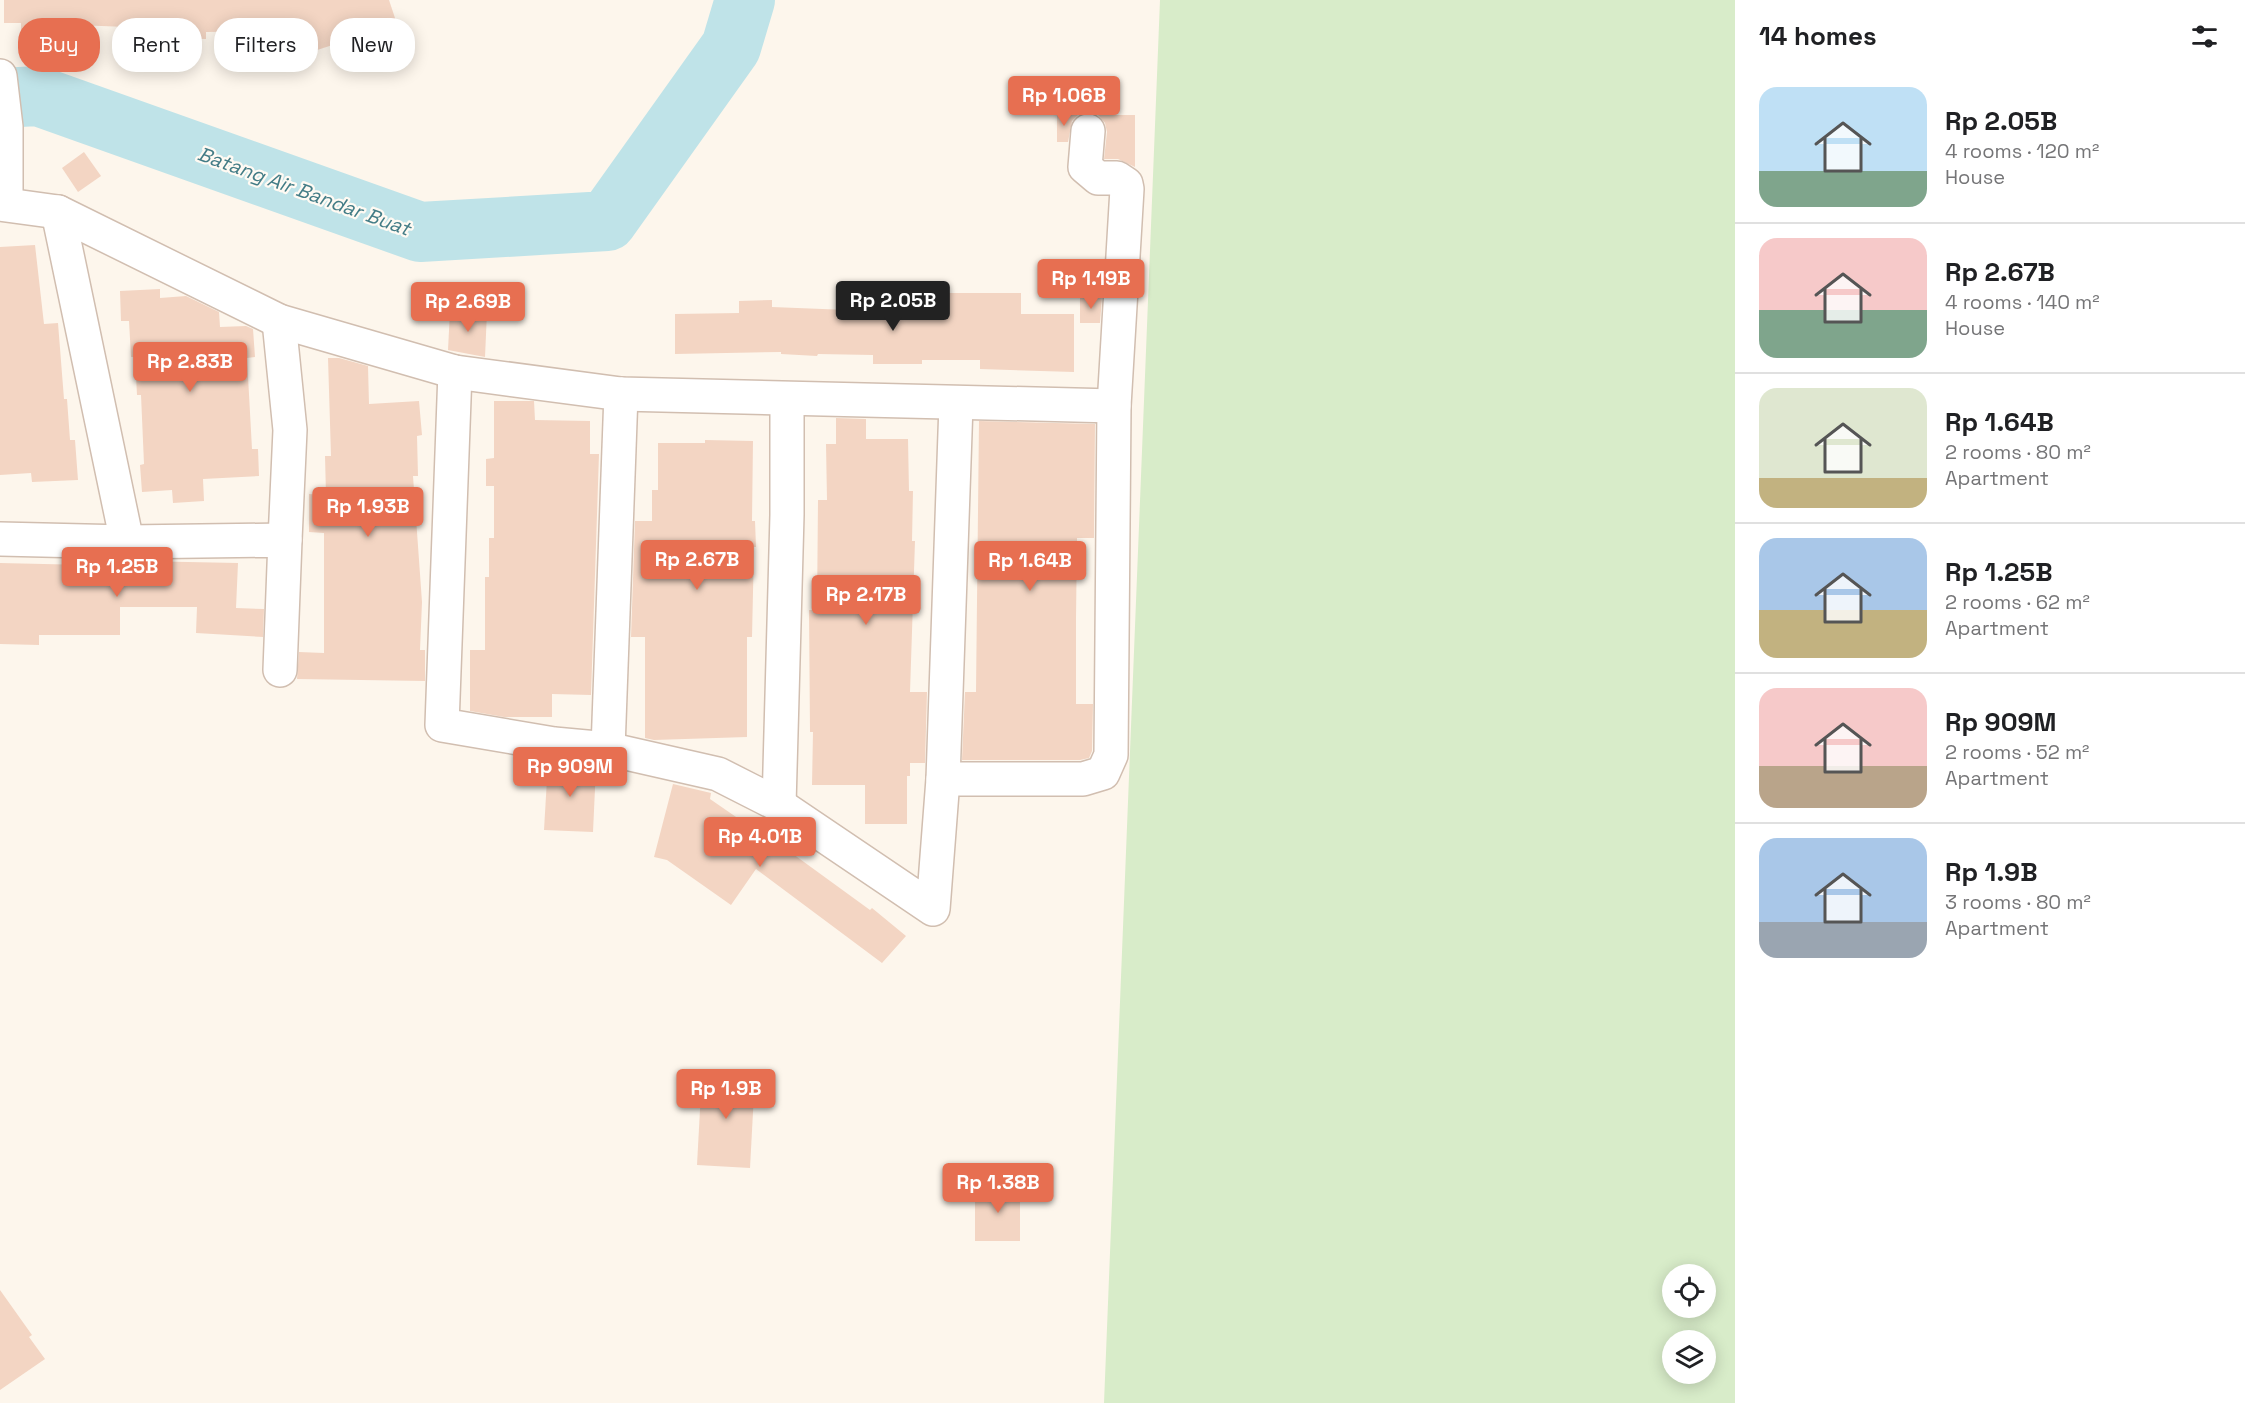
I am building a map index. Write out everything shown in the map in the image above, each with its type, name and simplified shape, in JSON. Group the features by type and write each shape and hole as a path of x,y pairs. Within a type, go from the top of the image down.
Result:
{"street":[{"path":"0,76 6,127 3,204 58,212 279,321 454,372 621,394 956,404 1114,406"},
{"path":"942,779 1095,778 1108,766 1111,755 1114,406 1127,189 1126,183 1117,178 1098,178 1085,167 1088,131"},
{"path":"58,212 127,542"},
{"path":"279,321 290,430 280,670"},
{"path":"454,372 442,725 554,744 608,749 718,774 779,805 933,909 942,779 956,404"},
{"path":"608,749 621,394"},
{"path":"779,805 787,515 787,399"},
{"path":"0,539 127,542 285,540"}],"green space":[{"path":"1160,0 1735,0 1735,1403 1104,1403"}],"building":[{"path":"4,0 389,0 395,18 330,18 330,46 318,50 318,18 214,18 214,32 206,32 206,39 202,39 202,18 112,18 112,26 100,26 100,18 18,18 18,23 4,23"},
{"path":"1057,115 1078,115 1072,121 1068,142 1057,142"},
{"path":"1098,115 1135,115 1135,167 1118,159 1104,159 1107,132 1105,123"},
{"path":"84,152 101,176 78,192 62,168"},
{"path":"35,245 44,324 58,323 64,399 67,399 70,440 75,440 78,480 32,482 31,473 0,475 0,247"},
{"path":"160,289 160,298 186,296 219,312 220,327 246,326 253,329 255,357 247,358 252,449 258,449 259,476 203,479 204,501 173,503 172,490 142,492 140,465 144,464 141,395 137,395 135,357 131,357 129,321 121,321 120,291"},
{"path":"873,293 1021,293 1021,314 1074,314 1074,372 980,369 980,360 922,360 922,364 873,364 873,355 818,354 817,356 781,354 781,352 675,354 675,314 739,313 739,301 772,300 772,307 873,311"},
{"path":"1080,297 1102,297 1100,323 1080,323"},
{"path":"450,311 487,312 485,357 448,350"},
{"path":"328,358 339,358 368,366 369,404 419,401 422,435 417,436 418,476 413,476 422,602 420,650 425,650 425,681 297,679 299,652 324,653 324,533 309,532 309,494 326,495 325,456 331,456"},
{"path":"494,401 534,401 535,420 590,421 590,454 599,454 591,695 552,694 552,717 504,717 470,711 470,650 485,650 485,577 489,577 489,538 494,538 494,486 486,486 486,459 494,458"},
{"path":"836,418 866,419 866,439 908,439 909,491 913,491 912,541 915,541 910,692 927,692 925,763 910,763 910,776 907,776 907,824 865,824 865,785 812,785 813,732 810,732 809,610 817,610 818,500 827,500 826,444 836,444"},
{"path":"979,421 1095,424 1094,538 1077,538 1076,704 1093,704 1092,751 1089,758 1080,760 962,760 965,692 976,692"},
{"path":"705,440 753,441 752,521 755,521 756,547 754,547 752,637 747,637 747,737 654,740 645,738 645,637 631,637 635,521 652,521 652,490 658,490 658,443 705,443"},
{"path":"87,560 238,563 236,608 264,609 263,637 196,633 197,607 120,607 120,635 39,635 39,645 0,644 0,563 87,565"},
{"path":"548,762 596,767 593,832 544,830"},
{"path":"673,784 711,793 710,799 781,848 782,846 870,910 872,908 906,936 882,963 756,869 731,905 667,860 654,857"},
{"path":"702,1073 755,1075 750,1168 697,1165"},
{"path":"975,1187 1020,1187 1020,1241 975,1241"},
{"path":"0,1290 32,1335 29,1337 45,1359 0,1390"}],"waterway":[{"name":"Batang Air Bandar Buat","path":"0,98 38,96 420,232 607,221 731,47 745,0"}]}
